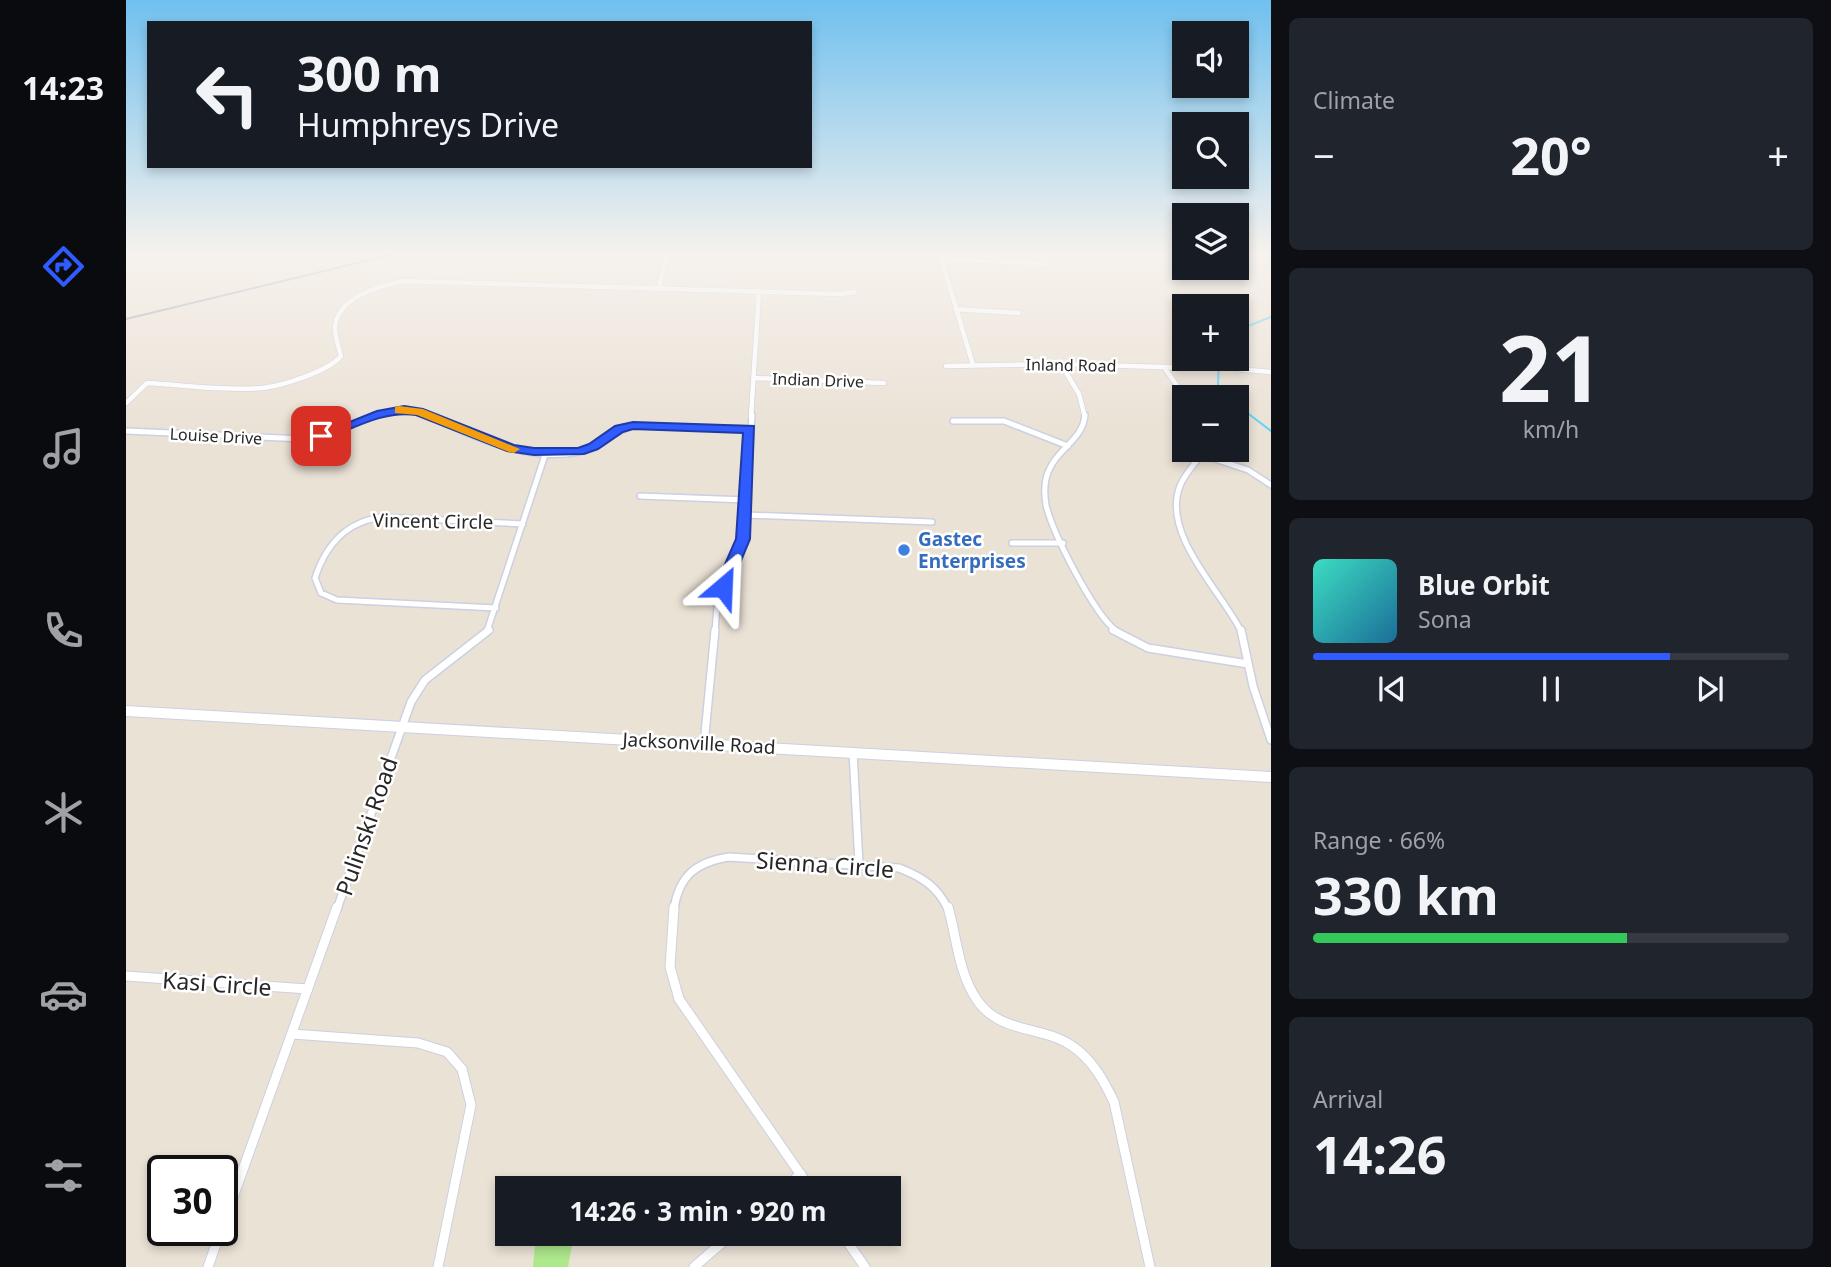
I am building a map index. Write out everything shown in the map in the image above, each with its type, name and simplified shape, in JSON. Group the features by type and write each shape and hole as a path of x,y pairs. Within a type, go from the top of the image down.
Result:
{"main road":[{"name":"Jacksonville Road","path":"126,711 1271,777"}],"street":[{"path":"126,403 143,385 151,383 263,388 323,370 334,365 341,356 335,327 345,310"},
{"path":"704,744 717,607 742,543 746,514 758,310"},
{"path":"955,310 972,365"},
{"path":"973,310 1019,313"},
{"path":"1061,364 1080,393 1086,413 1080,433 1050,467 1044,489 1048,511 1101,615 1121,635 1151,649 1225,658 1248,664"},
{"name":"Inland Road","path":"946,366 1061,364 1172,367"},
{"path":"1164,367 1177,385"},
{"path":"1249,370 1271,372"},
{"name":"Indian Drive","path":"753,378 884,383"},
{"name":"Louise Drive","path":"126,431 304,439 321,436 381,413 404,410 419,412 512,449 575,453 589,449 614,431 633,426 750,429"},
{"path":"953,421 1004,421 1068,446"},
{"name":"Pulinski Road","path":"238,1184 402,726 419,686 489,630 546,452"},
{"path":"1197,462 1180,486 1176,513 1181,534 1241,630 1259,708 1271,740"},
{"path":"1227,462 1248,470 1271,485"},
{"path":"640,496 746,500"},
{"path":"746,514 932,522"},
{"name":"Vincent Circle","path":"496,608 337,600 321,593 315,578 338,534 365,519 382,517 523,524"},
{"path":"1012,543 1063,543"},
{"path":"853,752 859,864"},
{"name":"Sienna Circle","path":"801,1174 675,990 669,972 674,897 689,872 705,862 720,858 859,864 908,870 938,891 954,919 962,976 985,1010 1016,1029 1066,1042 1097,1071 1114,1102 1150,1267"},
{"name":"Kasi Circle","path":"126,976 308,989"},
{"path":"292,1034 428,1044 449,1053 463,1070 471,1105 438,1267"},
{"name":"Pulinski Road","path":"208,1267 216,1246"},
{"path":"694,1267 718,1246"},
{"path":"850,1246 865,1267"}],"green space":[{"path":"535,1246 572,1246 568,1267 533,1267"}],"waterway":[{"path":"1249,326 1271,317"},
{"path":"1218,385 1219,371"},
{"path":"1249,414 1271,431"}],"railway":[{"path":"126,319 163,310"}],"slow traffic":[{"path":"399,410 419,412 514,449"}],"place":[{"name":"Gastec Enterprises","path":"904,550"}],"route":[{"path":"321,436 381,413 404,410 419,412 512,449 534,452 580,452 594,447 619,429 633,426 750,429 743,539 723,587"}]}
